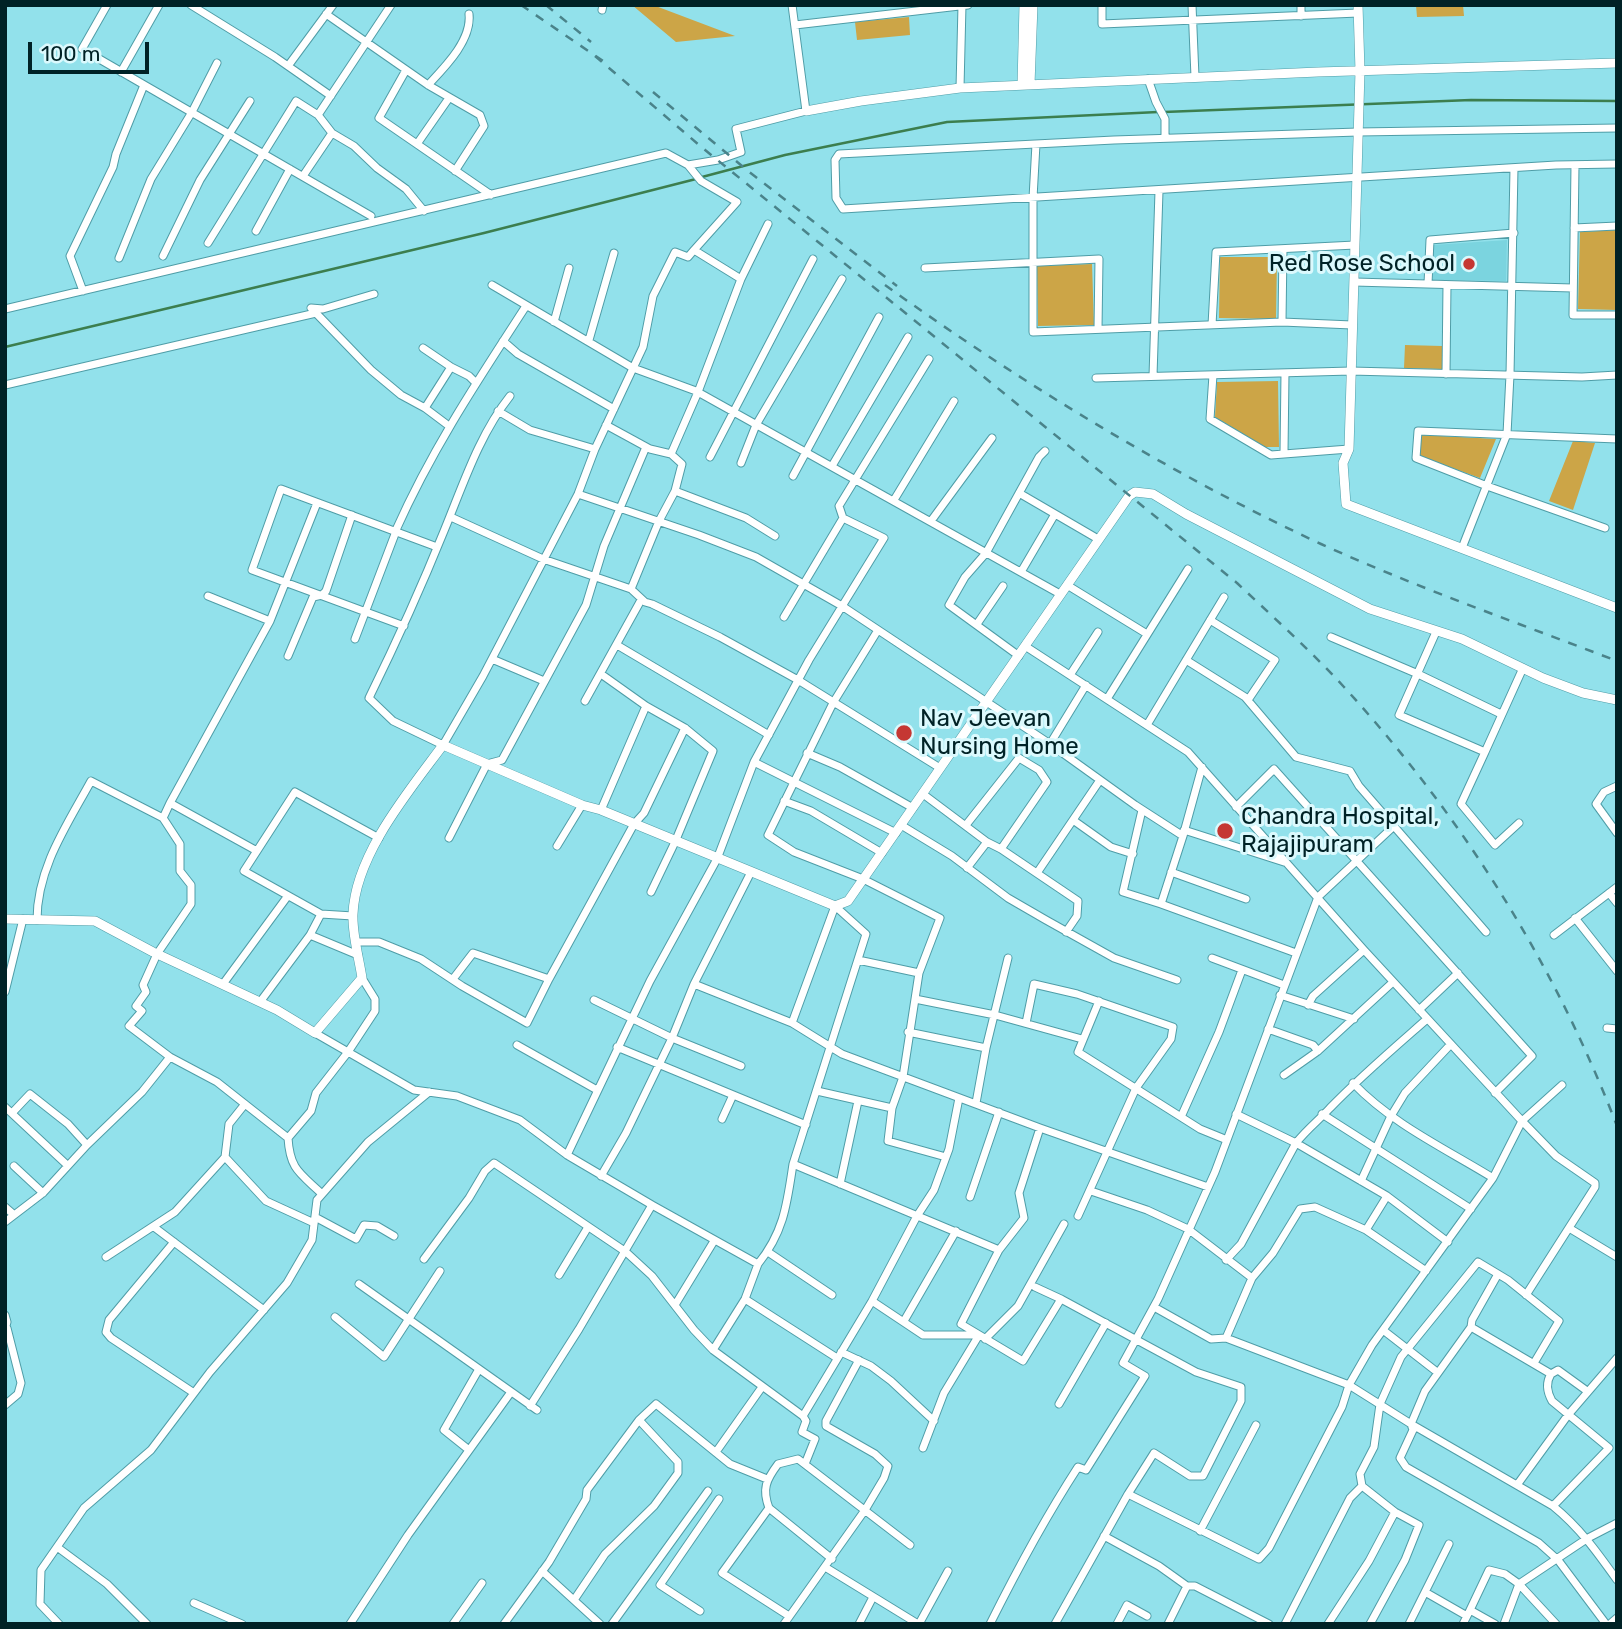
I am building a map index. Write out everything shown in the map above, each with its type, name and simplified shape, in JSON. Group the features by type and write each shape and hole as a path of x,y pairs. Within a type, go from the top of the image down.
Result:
{"street":[{"path":"107,5 82,50 371,216"},
{"path":"121,72 159,5"},
{"path":"191,5 331,96"},
{"path":"288,66 333,5"},
{"path":"318,115 391,5"},
{"path":"784,5 793,7 806,111"},
{"path":"795,25 968,5"},
{"path":"1024,5 1026,85"},
{"path":"1026,85 1033,5"},
{"path":"1102,5 1102,24 1301,16 1358,9 1359,112 1349,449 1343,463 1344,498 1349,507 1617,608"},
{"path":"1192,5 1195,77"},
{"path":"1301,5 1301,16"},
{"path":"960,88 962,6"},
{"path":"327,14 428,85 480,115 484,126 455,170"},
{"path":"428,85 445,68 464,37 469,14"},
{"path":"119,258 151,179 192,112 217,62"},
{"path":"688,165 718,160 741,152 736,129 806,111 960,88 1617,63"},
{"path":"406,70 379,118 491,195"},
{"path":"1148,79 1165,119 1165,138"},
{"path":"83,291 70,256 113,167 144,85"},
{"path":"417,144 449,98"},
{"path":"163,256 200,180 250,101"},
{"path":"208,243 296,101 318,115 332,134 354,146 377,168 406,189 424,211"},
{"path":"1617,128 1165,138 839,154 835,160 836,198 844,209 1617,164"},
{"path":"303,176 332,134"},
{"path":"1035,144 1033,332 1282,321 1352,325"},
{"path":"5,309 666,153 688,165 701,181 737,202 688,257 675,252 653,296 643,347 595,449 578,494 492,659 443,745 384,826 357,887 353,915 358,955 362,978 375,999 375,1011 316,1093 311,1111 288,1138 293,1167 322,1194"},
{"path":"1575,165 1573,315 1617,315"},
{"path":"1462,548 1507,434 1514,168"},
{"path":"256,231 290,169"},
{"path":"1153,376 1159,191"},
{"path":"671,454 741,279 768,224"},
{"path":"1574,228 1617,226"},
{"path":"1428,284 1430,240 1514,233"},
{"path":"1212,325 1216,252 1355,245"},
{"path":"1282,321 1283,249"},
{"path":"694,250 741,279"},
{"path":"589,340 614,253"},
{"path":"710,457 813,259"},
{"path":"925,268 1098,259 1098,330"},
{"path":"554,322 569,268"},
{"path":"741,463 756,425 842,279"},
{"path":"1354,282 1573,288"},
{"path":"492,285 633,368 698,392 1060,594"},
{"path":"1446,374 1447,285"},
{"path":"311,308 323,309 373,294"},
{"path":"355,639 395,532 419,479 449,426 526,306"},
{"path":"5,385 316,313 311,308"},
{"path":"311,308 371,370 401,395 425,408 449,426"},
{"path":"793,476 878,317"},
{"path":"832,466 908,337"},
{"path":"503,341 518,354 614,409"},
{"path":"423,348 477,383"},
{"path":"567,1155 631,1018 717,859 754,762 799,680 884,538 843,518 839,506 929,359"},
{"path":"425,408 451,367"},
{"path":"1096,378 1351,371 1582,377 1617,375"},
{"path":"1284,453 1285,373"},
{"path":"1213,375 1210,419 1271,454 1349,449"},
{"path":"510,396 498,411 471,466 404,626 369,698 393,721 443,745 582,805 601,810 835,906 866,934 793,1164 786,1211 772,1247 758,1264 745,1299 713,1350"},
{"path":"894,500 954,401"},
{"path":"498,411 530,430 595,449"},
{"path":"606,425 646,447 671,454 682,464 675,491 659,521 631,589"},
{"path":"1605,528 1416,458 1418,431 1617,439"},
{"path":"931,521 992,438"},
{"path":"449,838 487,764 502,760 586,605 604,546 646,447"},
{"path":"1019,656 949,605 965,577 986,553 1039,457 1045,451"},
{"path":"404,626 252,570 281,489 437,547"},
{"path":"675,491 746,518 775,536"},
{"path":"792,1023 835,906 848,901 1098,539 1129,496 1135,492 1153,494 1186,514 1370,609 1462,639 1583,693 1617,700"},
{"path":"1019,493 1098,539"},
{"path":"578,494 756,557 842,606 1050,744 1142,810 1184,833 1286,863"},
{"path":"163,818 270,621 317,503"},
{"path":"1020,572 1055,514"},
{"path":"288,656 313,597 327,591 352,515"},
{"path":"453,518 543,559 631,589 641,600 720,637 799,680 940,768"},
{"path":"784,617 843,518"},
{"path":"1107,699 1188,569"},
{"path":"1067,584 1147,634"},
{"path":"977,624 1003,586"},
{"path":"208,596 270,621"},
{"path":"1147,725 1224,597"},
{"path":"585,701 641,600"},
{"path":"1210,620 1275,660 1248,700"},
{"path":"878,630 833,703 768,835 794,852 863,879 940,918 919,973 903,1077 892,1108 888,1141 946,1157"},
{"path":"1070,675 1098,632"},
{"path":"1436,632 1399,715 1485,752"},
{"path":"1331,637 1501,713"},
{"path":"617,645 769,735"},
{"path":"1026,646 1188,752 1494,1093 1556,1156 1595,1183 1527,1295"},
{"path":"492,659 544,681"},
{"path":"1186,660 1248,700 1296,757 1350,771 1359,786 1486,932"},
{"path":"1519,823 1495,845 1461,804 1523,668"},
{"path":"601,674 646,706 685,727 713,751 676,842 651,892"},
{"path":"1050,744 1086,685"},
{"path":"601,810 646,706"},
{"path":"357,942 379,942 421,959 527,1023 548,979 634,824 644,813 685,727"},
{"path":"807,753 840,767 913,808"},
{"path":"966,825 1019,758 1038,771 1047,782 1001,849"},
{"path":"754,762 899,829 967,868 1008,898 1114,958 1177,980"},
{"path":"1161,904 1202,767"},
{"path":"1236,807 1274,769 1532,1056 1494,1093"},
{"path":"1037,873 1100,780"},
{"path":"37,919 37,898 49,858 91,781 163,818 180,844 180,871 191,885 191,904 157,954 143,985 146,992 136,1006 142,1012 130,1026 170,1057 217,1082 288,1138"},
{"path":"1617,786 1605,792 1596,804 1617,833"},
{"path":"353,915 321,914 244,872 295,792 379,838"},
{"path":"923,793 987,842 1079,901 1077,916 1066,932"},
{"path":"785,801 811,811 882,853"},
{"path":"170,803 257,851"},
{"path":"557,846 582,805"},
{"path":"1142,810 1124,892 1296,953"},
{"path":"1073,820 1111,847 1133,854"},
{"path":"990,1624 1028,1549 1060,1495 1078,1468 1086,1470 1145,1376 1123,1363 1154,1307 1208,1187 1318,897 1394,826"},
{"path":"967,868 987,842"},
{"path":"601,1176 626,1133 672,1038 694,984 751,872"},
{"path":"1171,872 1246,899"},
{"path":"1554,935 1617,887"},
{"path":"1609,893 1617,903"},
{"path":"223,984 287,897"},
{"path":"260,1002 310,935 321,914"},
{"path":"1576,918 1617,971"},
{"path":"5,919 95,921 157,954 260,1002 414,1090 457,1096 520,1121 601,1176 758,1264"},
{"path":"5,992 23,919"},
{"path":"310,935 358,955"},
{"path":"1308,1005 1313,996 1363,950"},
{"path":"453,979 473,953 548,979"},
{"path":"975,1103 1008,958"},
{"path":"1212,958 1284,985"},
{"path":"858,960 919,973"},
{"path":"1181,1117 1219,1032 1242,970"},
{"path":"1419,1010 1458,973"},
{"path":"315,1033 362,978"},
{"path":"1284,1075 1318,1051 1393,982"},
{"path":"694,984 792,1023 842,1054 1208,1187"},
{"path":"1026,1023 1034,984 1098,1001 1173,1027 1171,1039 1136,1088 1078,1216"},
{"path":"1280,995 1354,1019"},
{"path":"915,999 995,1015 1082,1039"},
{"path":"594,1000 672,1038 741,1066"},
{"path":"1098,1001 1078,1052 1200,1129 1227,1140"},
{"path":"1226,1260 1241,1244 1296,1143 1353,1083 1427,1019"},
{"path":"1607,1028 1617,1028"},
{"path":"1268,1029 1313,1045 1318,1051"},
{"path":"908,1032 986,1048"},
{"path":"1361,1181 1391,1116 1405,1093 1451,1044"},
{"path":"517,1045 597,1090"},
{"path":"617,1047 806,1125"},
{"path":"5,1222 43,1193 87,1144 142,1092 170,1057"},
{"path":"1353,1083 1370,1101 1391,1116 1493,1178"},
{"path":"1128,1494 1259,1559 1269,1548 1342,1407 1349,1385 1383,1330 1493,1178 1522,1121 1562,1085"},
{"path":"817,1091 892,1108"},
{"path":"60,1624 40,1604 41,1570 84,1508 151,1450 194,1393 287,1283 312,1240 317,1200 368,1142 429,1093"},
{"path":"66,1164 8,1110 30,1094 68,1124 87,1144"},
{"path":"722,1119 733,1095"},
{"path":"803,1416 934,1190 946,1157 959,1098"},
{"path":"840,1184 858,1101"},
{"path":"106,1257 175,1212 225,1157 229,1125 245,1104"},
{"path":"970,1197 999,1112"},
{"path":"1236,1114 1296,1143 1387,1196 1448,1242"},
{"path":"1322,1114 1471,1209"},
{"path":"1040,1128 1019,1193 1024,1218 999,1250 961,1324 1023,1361 1061,1299"},
{"path":"225,1157 266,1201 356,1239 364,1225 372,1224 394,1236"},
{"path":"424,1258 469,1198 485,1171 494,1163 626,1252 652,1276 713,1350 803,1416 806,1420 802,1432 815,1439 805,1464"},
{"path":"793,1164 999,1250"},
{"path":"14,1166 43,1193"},
{"path":"1091,1191 1147,1210 1188,1230 1252,1278"},
{"path":"1366,1230 1387,1196"},
{"path":"359,1284 533,1408 652,1205"},
{"path":"5,1207 13,1214"},
{"path":"1226,1338 1252,1278 1273,1253 1300,1209 1315,1207 1366,1230 1426,1271"},
{"path":"923,1448 944,1393 982,1337 1018,1306 1064,1224"},
{"path":"153,1227 264,1310"},
{"path":"559,1275 588,1227"},
{"path":"1569,1228 1617,1257"},
{"path":"904,1321 956,1231"},
{"path":"675,1305 714,1241"},
{"path":"174,1242 109,1320 107,1332 111,1338 194,1393"},
{"path":"768,1252 832,1295"},
{"path":"1370,1624 1405,1559 1419,1525 1395,1512 1362,1486 1360,1474 1374,1447 1380,1404 1401,1357 1478,1262 1527,1295 1559,1321 1534,1363"},
{"path":"335,1317 384,1357 440,1271"},
{"path":"1498,1274 1472,1320 1471,1327 1425,1391 1411,1424 1413,1430 1400,1458 1405,1467 1539,1543 1558,1560 1608,1624 1617,1618"},
{"path":"1035,1287 1196,1372 1241,1387 1241,1401 1203,1476 1190,1476 1154,1453 1055,1624"},
{"path":"745,1299 839,1355 859,1360 891,1381 934,1420"},
{"path":"872,1301 923,1335 982,1337"},
{"path":"1154,1307 1211,1339 1226,1338 1349,1385 1553,1506 1574,1522 1588,1538 1617,1580"},
{"path":"5,1315 6,1329 21,1383 18,1394 5,1405"},
{"path":"1059,1404 1106,1323"},
{"path":"1471,1327 1551,1374"},
{"path":"1383,1330 1437,1372"},
{"path":"1517,1485 1568,1415 1617,1358"},
{"path":"784,1624 865,1510 888,1466 875,1454 826,1426 826,1421 859,1360"},
{"path":"469,1450 444,1430 480,1369"},
{"path":"1553,1506 1609,1448 1548,1395 1547,1381 1551,1374 1558,1370 1587,1391"},
{"path":"716,1452 762,1387"},
{"path":"350,1624 406,1538 511,1392"},
{"path":"504,1624 542,1571 586,1499 587,1490 639,1420 656,1404 730,1464 767,1479"},
{"path":"574,1600 605,1554 654,1506 678,1473 678,1462 639,1420"},
{"path":"1200,1531 1256,1425"},
{"path":"832,1559 769,1508 764,1493 767,1479 778,1464 798,1458 910,1545"},
{"path":"1285,1624 1350,1498 1362,1486"},
{"path":"612,1624 708,1491"},
{"path":"660,1585 719,1499"},
{"path":"769,1508 722,1573 789,1616"},
{"path":"1328,1624 1369,1561 1395,1512"},
{"path":"1504,1624 1519,1584 1588,1538 1617,1523"},
{"path":"1104,1536 1159,1566 1187,1586 1195,1586 1269,1624"},
{"path":"1409,1624 1449,1544"},
{"path":"57,1547 107,1584 147,1624"},
{"path":"825,1567 919,1624 948,1571"},
{"path":"1467,1617 1489,1570 1505,1574 1519,1584 1556,1624"},
{"path":"542,1571 600,1624"},
{"path":"646,1576 700,1611"},
{"path":"453,1624 482,1583"},
{"path":"1168,1624 1187,1586"},
{"path":"1425,1592 1467,1617 1495,1624"},
{"path":"859,1624 873,1597"},
{"path":"194,1603 242,1624"},
{"path":"1117,1624 1127,1605 1147,1616"}],"shaded area":[{"path":"632,5 653,5 735,36 676,42"},
{"path":"1416,5 1463,5 1464,16 1417,17"},
{"path":"909,17 910,35 857,40 855,22"},
{"path":"1617,230 1617,310 1578,309 1580,232"},
{"path":"1507,240 1506,281 1433,280 1433,245"},
{"path":"1220,257 1277,257 1276,319 1219,318"},
{"path":"1092,264 1094,325 1038,326 1037,266"},
{"path":"1405,345 1442,346 1442,369 1404,368"},
{"path":"1278,381 1279,447 1265,447 1215,417 1217,382"},
{"path":"1421,435 1496,439 1480,478 1419,456"},
{"path":"1573,441 1595,443 1573,510 1549,501"}],"waterway":[{"path":"1164,112 1471,100 1617,101"},
{"path":"702,177 785,155 947,122 1158,112"},
{"path":"5,347 484,233 696,179"}],"railway":[{"path":"521,5 603,61"},
{"path":"546,5 591,42"},
{"path":"595,56 699,145 1237,583 1331,673 1387,736 1427,787 1501,894 1565,1007 1617,1126"},
{"path":"653,92 748,171 897,286"},
{"path":"885,285 937,322 1097,425 1207,487 1321,544 1394,576 1617,661"}],"place":[{"name":"Red Rose School","path":"1469,264"},
{"name":"Nav Jeevan Nursing Home","path":"904,733"},
{"name":"Chandra Hospital, Rajajipuram","path":"1225,831"}]}
